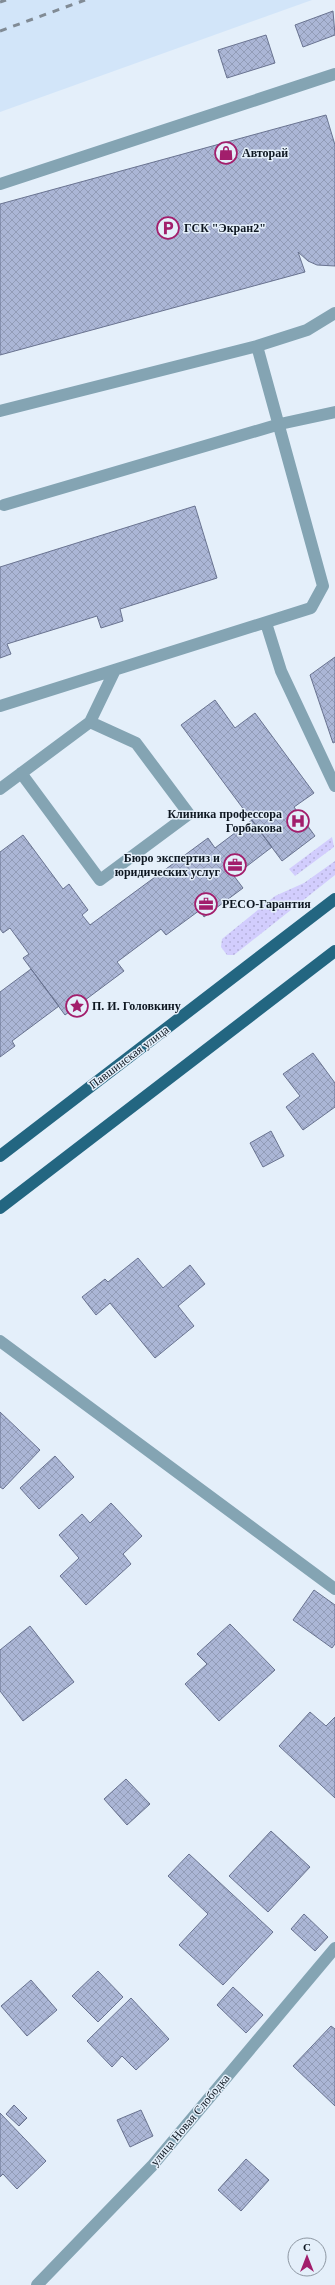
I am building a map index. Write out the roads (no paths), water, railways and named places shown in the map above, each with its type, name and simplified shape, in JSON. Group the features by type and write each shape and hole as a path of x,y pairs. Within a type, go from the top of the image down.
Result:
{"main road":[{"name":"Павшинская улица","path":"0,1156 335,899"},
{"path":"0,1208 335,952"}],"street":[{"path":"0,184 335,74"},
{"path":"0,411 257,346 307,330 335,313"},
{"path":"0,706 311,608 324,586 257,346"},
{"path":"4,505 280,424 335,412"},
{"path":"266,623 281,671 335,786"},
{"path":"0,789 90,722 115,670"},
{"path":"21,773 100,880 189,814 136,743 90,722"},
{"path":"0,1341 335,1589"},
{"name":"улица Новая Слободка","path":"37,2285 152,2166 335,1948"}],"railway":[{"path":"0,2 6,0"},
{"path":"0,31 85,0"}],"place":[{"name":"Авторай","path":"226,153"},
{"name":"ГСК \"Экран2\"","path":"168,228"},
{"name":"Клиника профессора Горбакова","path":"298,821"},
{"name":"Бюро экспертиз и юридических услуг","path":"235,865"},
{"name":"РЕСО-Гарантия","path":"206,904"},
{"name":"П. И. Головкину","path":"77,1006"}]}
